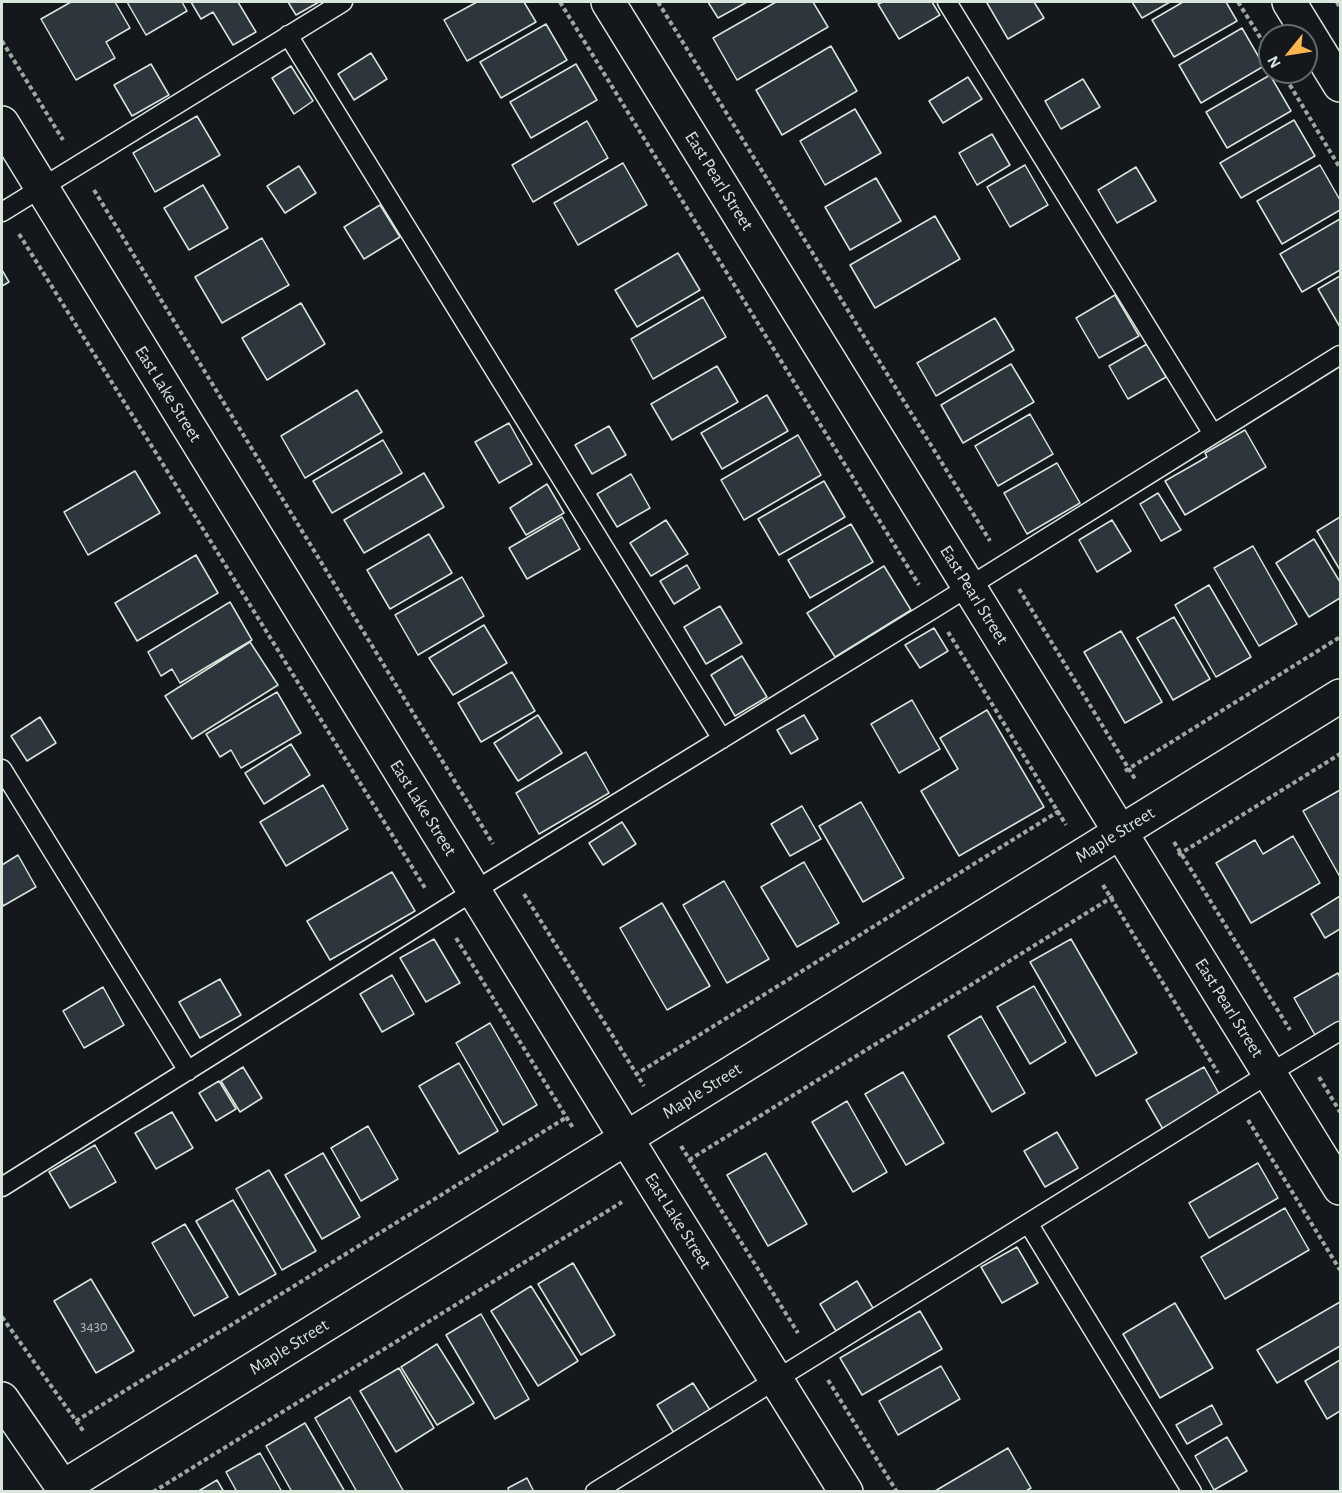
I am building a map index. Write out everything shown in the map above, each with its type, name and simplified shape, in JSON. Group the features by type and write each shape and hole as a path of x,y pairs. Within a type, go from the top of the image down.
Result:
{"street":[{"name":"East Pearl Street","path":"608,2 1341,1188"},
{"path":"1289,2 1341,85"},
{"name":"East Lake Street","path":"2,123 653,1182 846,1491"},
{"name":"Maple Street","path":"64,1489 105,1461 1341,696"},
{"path":"2,1399 64,1489"}],"lane":[{"path":"3,211 343,2"},
{"path":"947,2 1213,434"},
{"path":"288,35 722,739"},
{"path":"2,1187 474,891 1341,355"},
{"path":"2,770 188,1071"},
{"path":"595,1491 1341,1031"},
{"path":"1028,1223 1192,1491"}],"path":[{"path":"1238,2 1258,34"},
{"path":"1337,2 1341,8"},
{"path":"2,41 509,870 897,1491"},
{"path":"1289,84 1341,168"},
{"path":"3,211 163,463 592,1160"},
{"path":"76,1421 1341,637"},
{"path":"153,1491 690,1160 1341,754"},
{"path":"620,1203 626,1213"},
{"path":"2,1317 105,1461"}],"building":[{"path":"71,2 115,2 130,28 106,42 115,58 76,80 41,19"},
{"path":"127,2 182,2 187,11 146,35"},
{"path":"191,2 238,2 256,32 233,45 213,12 201,19"},
{"path":"288,2 319,2 296,15"},
{"path":"477,2 524,2 536,22 467,61 444,20"},
{"path":"708,2 747,2 718,18"},
{"path":"776,2 813,2 828,27 737,80 713,38"},
{"path":"883,2 932,2 940,15 899,39 878,4"},
{"path":"1034,2 1044,18 1008,39 987,3"},
{"path":"1132,2 1170,2 1142,18"},
{"path":"1183,2 1226,2 1237,21 1174,57 1152,20"},
{"path":"546,24 567,60 501,98 480,62"},
{"path":"1242,28 1258,56 1258,70 1201,103 1179,65"},
{"path":"831,46 857,91 782,135 756,90"},
{"path":"371,53 387,79 354,100 338,74"},
{"path":"151,64 169,95 132,116 114,85"},
{"path":"576,64 597,100 531,138 510,102"},
{"path":"291,66 313,101 294,114 272,78"},
{"path":"968,77 982,99 943,123 929,101"},
{"path":"1083,79 1100,107 1061,129 1045,101"},
{"path":"1258,82 1258,84 1275,84 1291,111 1227,148 1206,112"},
{"path":"855,109 881,153 825,185 800,141"},
{"path":"197,116 220,155 155,192 133,153"},
{"path":"1294,120 1315,156 1241,198 1220,163"},
{"path":"587,121 608,158 533,202 512,165"},
{"path":"992,134 1010,165 977,185 959,153"},
{"path":"623,163 647,205 578,245 554,203"},
{"path":"1025,165 1048,205 1010,227 987,187"},
{"path":"1320,165 1340,200 1340,210 1282,244 1257,201"},
{"path":"299,166 316,193 285,213 267,186"},
{"path":"1136,167 1156,201 1117,223 1098,190"},
{"path":"876,178 901,221 850,250 825,207"},
{"path":"203,185 228,228 189,250 164,208"},
{"path":"380,205 400,237 364,259 344,227"},
{"path":"935,216 960,259 875,308 850,265"},
{"path":"1340,219 1340,270 1302,292 1280,254"},
{"path":"262,238 289,285 222,323 195,277"},
{"path":"678,253 700,290 637,327 615,290"},
{"path":"2,270 9,282 2,286"},
{"path":"1340,276 1340,327 1318,289"},
{"path":"1115,295 1139,336 1099,358 1076,318"},
{"path":"703,297 726,337 653,379 631,339"},
{"path":"301,303 325,344 267,380 242,338"},
{"path":"995,318 1014,350 936,396 917,363"},
{"path":"1147,344 1166,377 1128,399 1109,366"},
{"path":"1011,364 1034,402 963,443 941,405"},
{"path":"717,366 738,402 672,440 651,404"},
{"path":"357,390 382,432 305,478 281,436"},
{"path":"767,395 788,431 722,469 701,433"},
{"path":"1030,414 1053,454 998,486 975,446"},
{"path":"509,423 532,464 499,483 475,442"},
{"path":"609,426 626,455 592,474 575,445"},
{"path":"1245,430 1266,467 1185,515 1165,481 1207,457 1205,453"},
{"path":"798,435 821,475 744,520 721,480"},
{"path":"383,440 402,473 332,513 313,481"},
{"path":"1057,463 1080,503 1027,534 1004,493"},
{"path":"135,471 160,513 88,555 64,512"},
{"path":"424,473 444,507 364,553 344,520"},
{"path":"631,474 650,508 617,527 597,494"},
{"path":"824,481 845,517 779,555 758,519"},
{"path":"547,484 564,513 526,535 510,508"},
{"path":"1158,493 1181,530 1161,541 1140,504"},
{"path":"562,517 580,549 527,579 509,548"},
{"path":"1340,517 1340,570 1317,531"},
{"path":"666,520 688,554 651,576 630,543"},
{"path":"1112,520 1131,551 1097,572 1079,540"},
{"path":"851,524 873,562 810,598 788,560"},
{"path":"429,534 452,573 390,609 367,570"},
{"path":"1314,539 1340,582 1340,598 1309,617 1276,563"},
{"path":"1253,546 1297,624 1259,646 1214,568"},
{"path":"196,555 218,593 137,641 115,603"},
{"path":"687,565 700,588 674,604 660,581"},
{"path":"884,566 911,610 835,657 807,613"},
{"path":"462,577 484,616 418,655 395,615"},
{"path":"1209,585 1251,657 1216,677 1175,605"},
{"path":"230,602 252,640 180,683 172,669 161,676 148,652"},
{"path":"720,606 742,643 706,664 684,627"},
{"path":"1174,617 1210,679 1173,700 1137,638"},
{"path":"484,625 507,663 453,695 429,658"},
{"path":"934,628 948,651 920,668 905,645"},
{"path":"1121,631 1162,702 1125,723 1084,652"},
{"path":"250,642 278,685 192,739 165,696"},
{"path":"742,656 767,697 735,716 711,675"},
{"path":"512,672 535,711 481,742 458,703"},
{"path":"277,692 301,733 241,768 231,750 220,757 206,734"},
{"path":"912,700 940,749 899,773 871,724"},
{"path":"987,710 1044,807 959,856 921,791 958,769 940,738"},
{"path":"538,715 562,753 518,781 494,743"},
{"path":"804,715 818,739 791,754 777,730"},
{"path":"40,717 56,743 27,761 11,736"},
{"path":"291,744 310,775 264,804 245,773"},
{"path":"586,752 609,793 539,834 516,793"},
{"path":"323,785 348,829 286,866 260,822"},
{"path":"1340,790 1340,877 1303,811"},
{"path":"861,802 904,878 863,902 819,826"},
{"path":"802,806 821,839 790,856 771,824"},
{"path":"622,822 636,844 603,865 589,843"},
{"path":"1293,836 1320,883 1251,923 1216,863 1255,840 1263,854"},
{"path":"18,855 36,887 3,906 2,865"},
{"path":"804,862 839,923 797,947 761,887"},
{"path":"392,872 415,911 330,960 307,921"},
{"path":"724,881 769,959 727,983 683,905"},
{"path":"1340,896 1340,929 1325,938 1311,914"},
{"path":"662,903 710,986 667,1010 620,928"},
{"path":"434,939 460,983 426,1002 400,958"},
{"path":"1071,939 1137,1053 1096,1076 1030,962"},
{"path":"1338,973 1340,1021 1315,1035 1294,998"},
{"path":"392,975 414,1014 382,1032 360,994"},
{"path":"220,979 241,1015 200,1038 179,1002"},
{"path":"1034,986 1066,1042 1030,1064 997,1007"},
{"path":"103,987 124,1025 84,1048 63,1011"},
{"path":"981,1016 1025,1093 992,1112 948,1036"},
{"path":"490,1023 537,1105 503,1125 456,1043"},
{"path":"459,1063 498,1131 459,1154 419,1086"},
{"path":"243,1067 262,1098 240,1112 221,1081"},
{"path":"1204,1067 1221,1097 1164,1131 1146,1100"},
{"path":"903,1072 944,1143 906,1165 865,1094"},
{"path":"219,1081 236,1109 216,1121 199,1093"},
{"path":"847,1101 887,1172 853,1192 812,1122"},
{"path":"172,1112 193,1148 156,1169 135,1133"},
{"path":"368,1126 398,1179 361,1201 331,1148"},
{"path":"1057,1132 1078,1168 1045,1187 1024,1151"},
{"path":"95,1145 116,1182 70,1208 49,1172"},
{"path":"323,1153 360,1217 322,1239 285,1175"},
{"path":"766,1153 807,1224 768,1246 727,1175"},
{"path":"1258,1163 1278,1198 1209,1238 1189,1203"},
{"path":"269,1170 316,1251 282,1270 236,1189"},
{"path":"233,1200 276,1274 239,1295 196,1221"},
{"path":"1285,1208 1309,1250 1225,1299 1201,1257"},
{"path":"185,1224 228,1297 194,1316 152,1243"},
{"path":"1017,1247 1038,1283 1002,1303 981,1267"},
{"path":"573,1263 615,1335 581,1355 538,1284"},
{"path":"91,1279 134,1351 96,1373 54,1301"},
{"path":"857,1281 873,1308 836,1331 820,1304"},
{"path":"531,1286 578,1361 538,1386 491,1311"},
{"path":"1340,1302 1340,1346 1277,1383 1257,1350"},
{"path":"1175,1303 1213,1368 1160,1398 1123,1334"},
{"path":"920,1311 942,1349 862,1395 840,1358"},
{"path":"481,1314 529,1399 495,1419 446,1335"},
{"path":"437,1344 474,1403 437,1425 401,1367"},
{"path":"1340,1360 1340,1411 1327,1419 1305,1381"},
{"path":"941,1366 960,1399 898,1435 879,1401"},
{"path":"399,1368 434,1428 396,1452 360,1391"},
{"path":"693,1383 710,1410 674,1433 657,1405"},
{"path":"350,1397 404,1492 357,1492 315,1418"},
{"path":"1212,1405 1222,1424 1187,1444 1176,1425"},
{"path":"305,1423 345,1492 292,1492 266,1446"},
{"path":"1227,1437 1247,1471 1214,1490 1195,1456"},
{"path":"1008,1448 1031,1488 1024,1492 935,1492 935,1491"},
{"path":"260,1453 282,1492 237,1492 226,1472"},
{"path":"527,1478 534,1492 509,1492 508,1488"},
{"path":"217,1480 224,1492 197,1492"}]}
